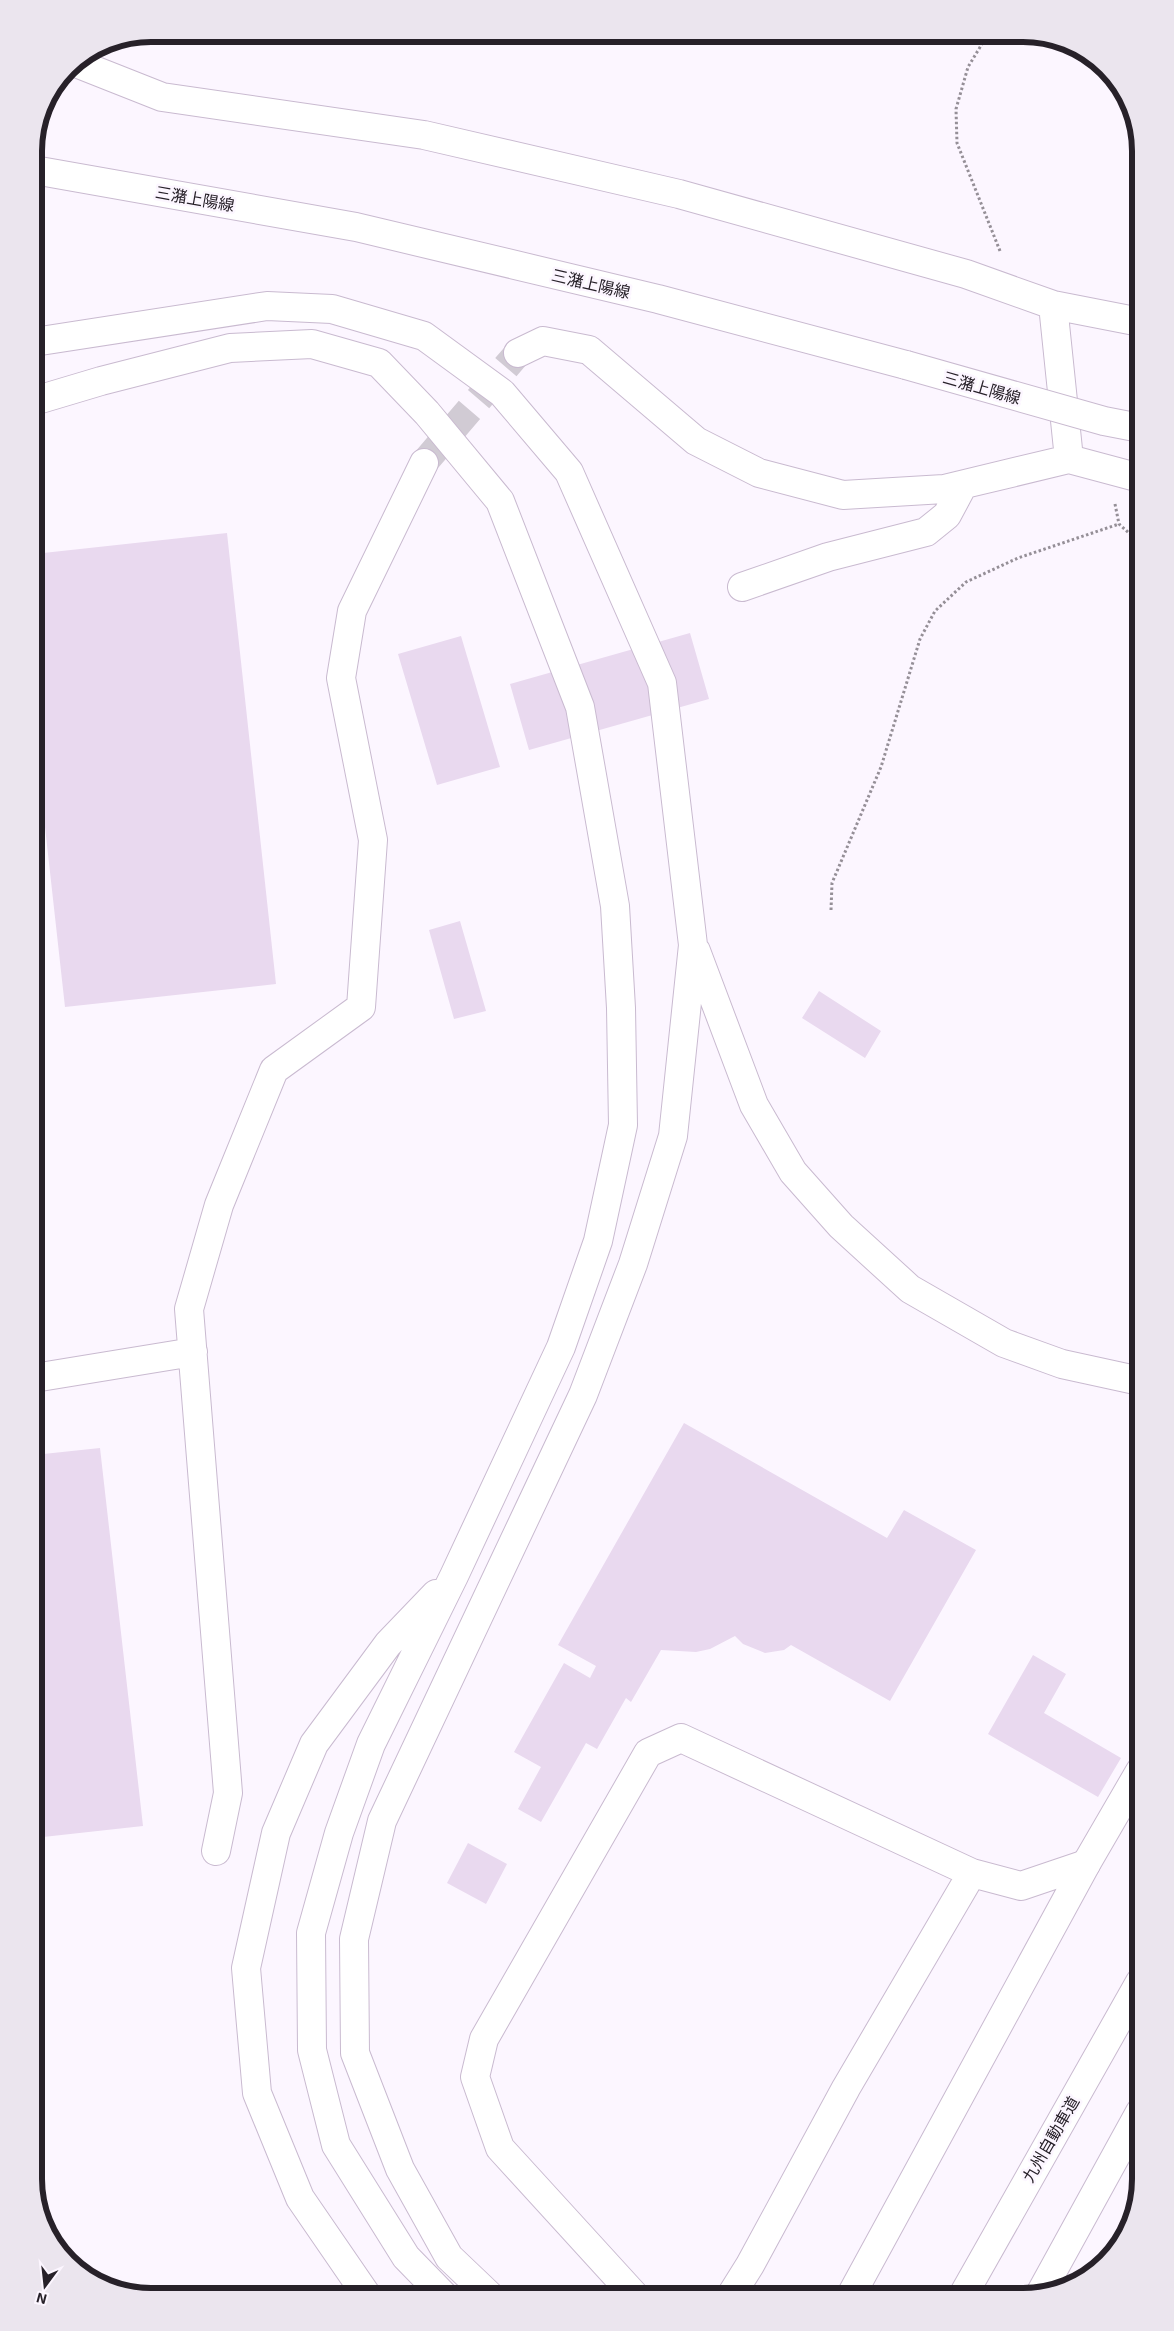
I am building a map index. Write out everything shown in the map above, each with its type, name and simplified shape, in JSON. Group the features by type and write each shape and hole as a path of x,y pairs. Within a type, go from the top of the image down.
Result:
{"main road":[{"path":"84,66 162,97 424,135 679,194 966,274 1054,305 1132,320"},
{"name":"三潴上陽線","path":"43,172 356,226 658,299 906,365 1104,421 1132,426"},
{"path":"1054,305 1069,459"},
{"path":"43,341 267,306 332,309 424,336 502,393 569,472 662,683 693,944 673,1136 633,1264 583,1395 382,1821 354,1939 355,2053 400,2169 448,2257 481,2288"},
{"path":"518,353 543,341 589,350 696,441 758,473 843,495 944,490 1069,459 1132,476"},
{"path":"43,398 101,381 230,348 312,344 379,363 427,413 500,501 580,707 615,906 621,1008 623,1125 598,1241 561,1347 454,1576 371,1744 339,1834 311,1933 312,2050 336,2145 406,2257 436,2288"},
{"path":"216,1852 228,1793 189,1308 219,1205 274,1070 361,1007 373,840 341,678 352,611 424,463"},
{"path":"742,587 828,557 926,532 947,515 963,485"},
{"path":"693,944 754,1105 793,1172 841,1226 910,1289 1004,1343 1062,1364 1132,1379"},
{"path":"42,1377 193,1352"},
{"path":"362,2288 300,2198 257,2093 246,1968 276,1833 314,1744 388,1644 454,1576"},
{"path":"628,2288 500,2148 475,2077 484,2039 648,1753 681,1738 972,1874 1021,1886 1086,1864"},
{"path":"855,2288 1086,1864 1132,1785"},
{"path":"736,2288 750,2266 846,2088 972,1874"},
{"name":"九州自動車道","path":"967,2288 1132,1996"},
{"path":"1044,2286 1132,2127"}],"path":[{"path":"983,43 968,67 956,109 958,143 1015,291"},
{"path":"1110,470 1118,524 1132,537"},
{"path":"831,910 832,883 881,767 920,639 936,611 966,582 1018,558 1118,524"}],"building":[{"path":"227,533 276,984 65,1007 43,806 43,553"},
{"path":"690,633 709,699 529,750 510,684"},
{"path":"461,636 500,767 437,785 398,654"},
{"path":"460,921 486,1011 454,1019 429,930"},
{"path":"819,991 881,1031 865,1058 802,1018"},
{"path":"684,1423 887,1538 904,1510 976,1550 890,1701 791,1645 784,1650 765,1653 743,1644 735,1636 710,1649 696,1652 661,1650 631,1702 626,1698 597,1749 586,1743 541,1822 518,1809 541,1767 514,1752 564,1663 590,1678 596,1666 558,1645"},
{"path":"100,1448 143,1826 42,1837 42,1454"},
{"path":"1033,1655 1066,1674 1044,1713 1121,1758 1098,1797 988,1734"},
{"path":"468,1843 507,1864 486,1904 447,1883"}],"tunnel":[{"path":"424,463 518,353"}]}
